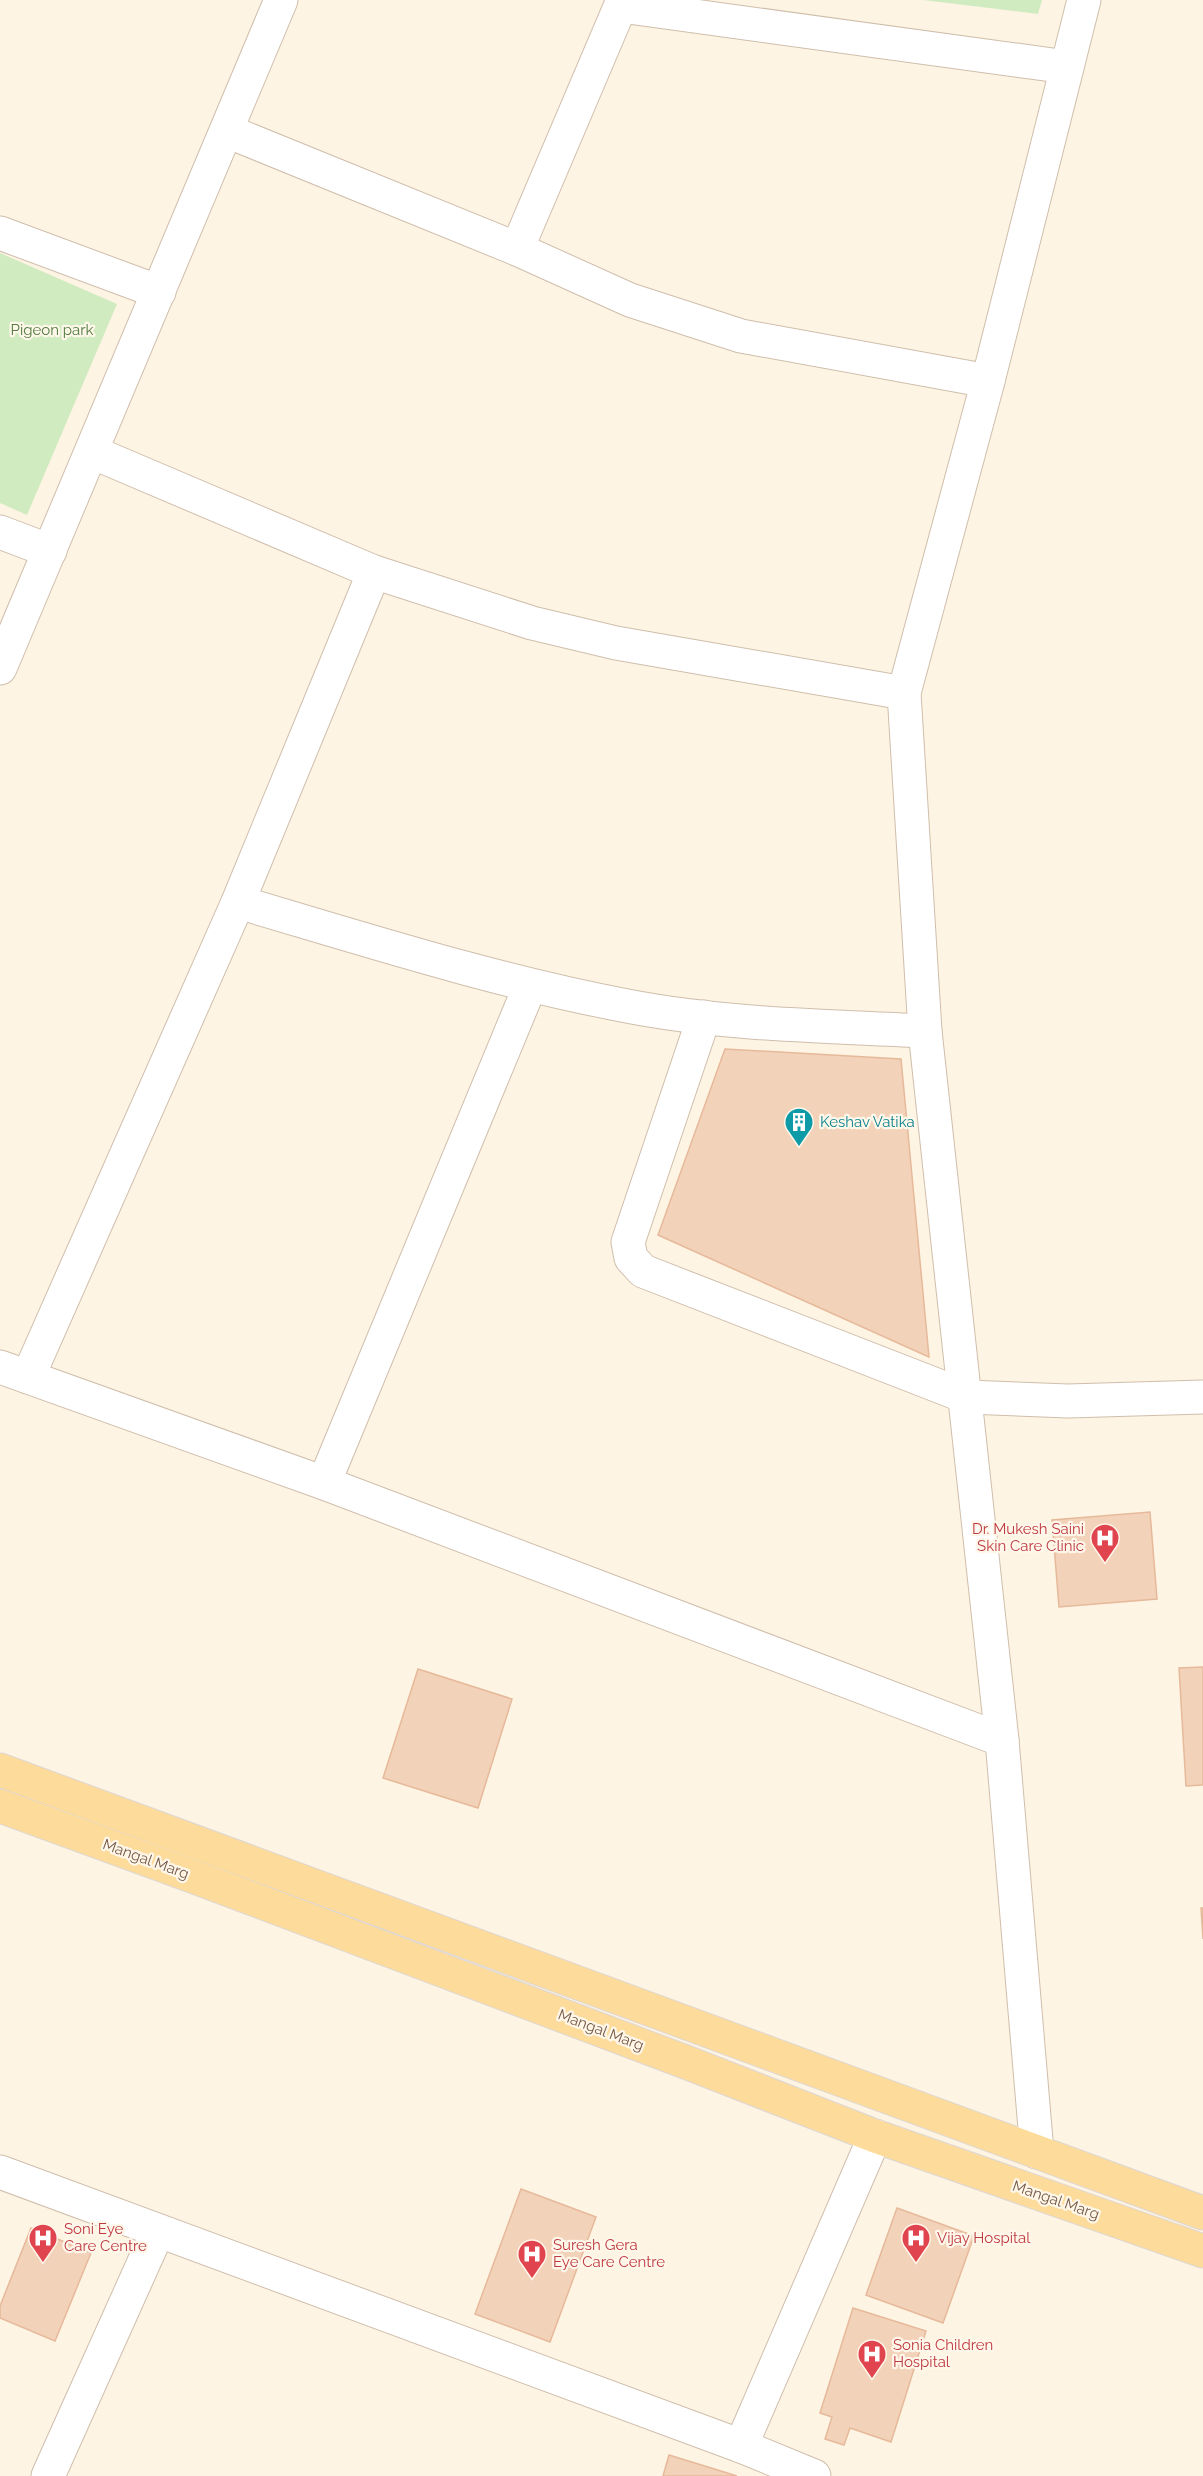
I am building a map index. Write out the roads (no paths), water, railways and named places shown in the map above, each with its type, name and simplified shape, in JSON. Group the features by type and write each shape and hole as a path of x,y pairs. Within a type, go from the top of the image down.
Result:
{"main road":[{"path":"0,1770 1203,2212"},
{"name":"Mangal Marg","path":"0,1806 183,1872 875,2136 1203,2252"}],"street":[{"path":"0,668 281,0"},
{"path":"1037,2152 1002,1740 925,1031 904,693 988,381 1084,0"},
{"path":"517,249 622,3 1067,68"},
{"path":"227,131 517,249 630,300 741,336 988,381"},
{"path":"0,233 159,292"},
{"path":"92,452 374,572 532,622 581,636 904,693"},
{"path":"0,532 50,551"},
{"path":"374,572 238,902 14,1372 324,1483 1002,1740"},
{"path":"238,902 530,986 630,1006 704,1017 793,1025 925,1031"},
{"path":"324,1483 530,986"},
{"path":"704,1017 628,1242 631,1258 643,1271 966,1396 1068,1401 1203,1397"},
{"path":"741,2446 875,2136"},
{"path":"0,2172 741,2446 814,2476"},
{"path":"48,2476 158,2231"}],"place":[{"name":"Keshav Vatika","path":"799,1148"},
{"name":"Dr. Mukesh Saini Skin Care Clinic","path":"1105,1564"},
{"name":"Soni Eye Care Centre","path":"43,2264"},
{"name":"Vijay Hospital","path":"916,2264"},
{"name":"Suresh Gera Eye Care Centre","path":"532,2280"},
{"name":"Sonia Children Hospital","path":"872,2380"}],"park label":[{"name":"Pigeon park","path":"52,330"}]}
